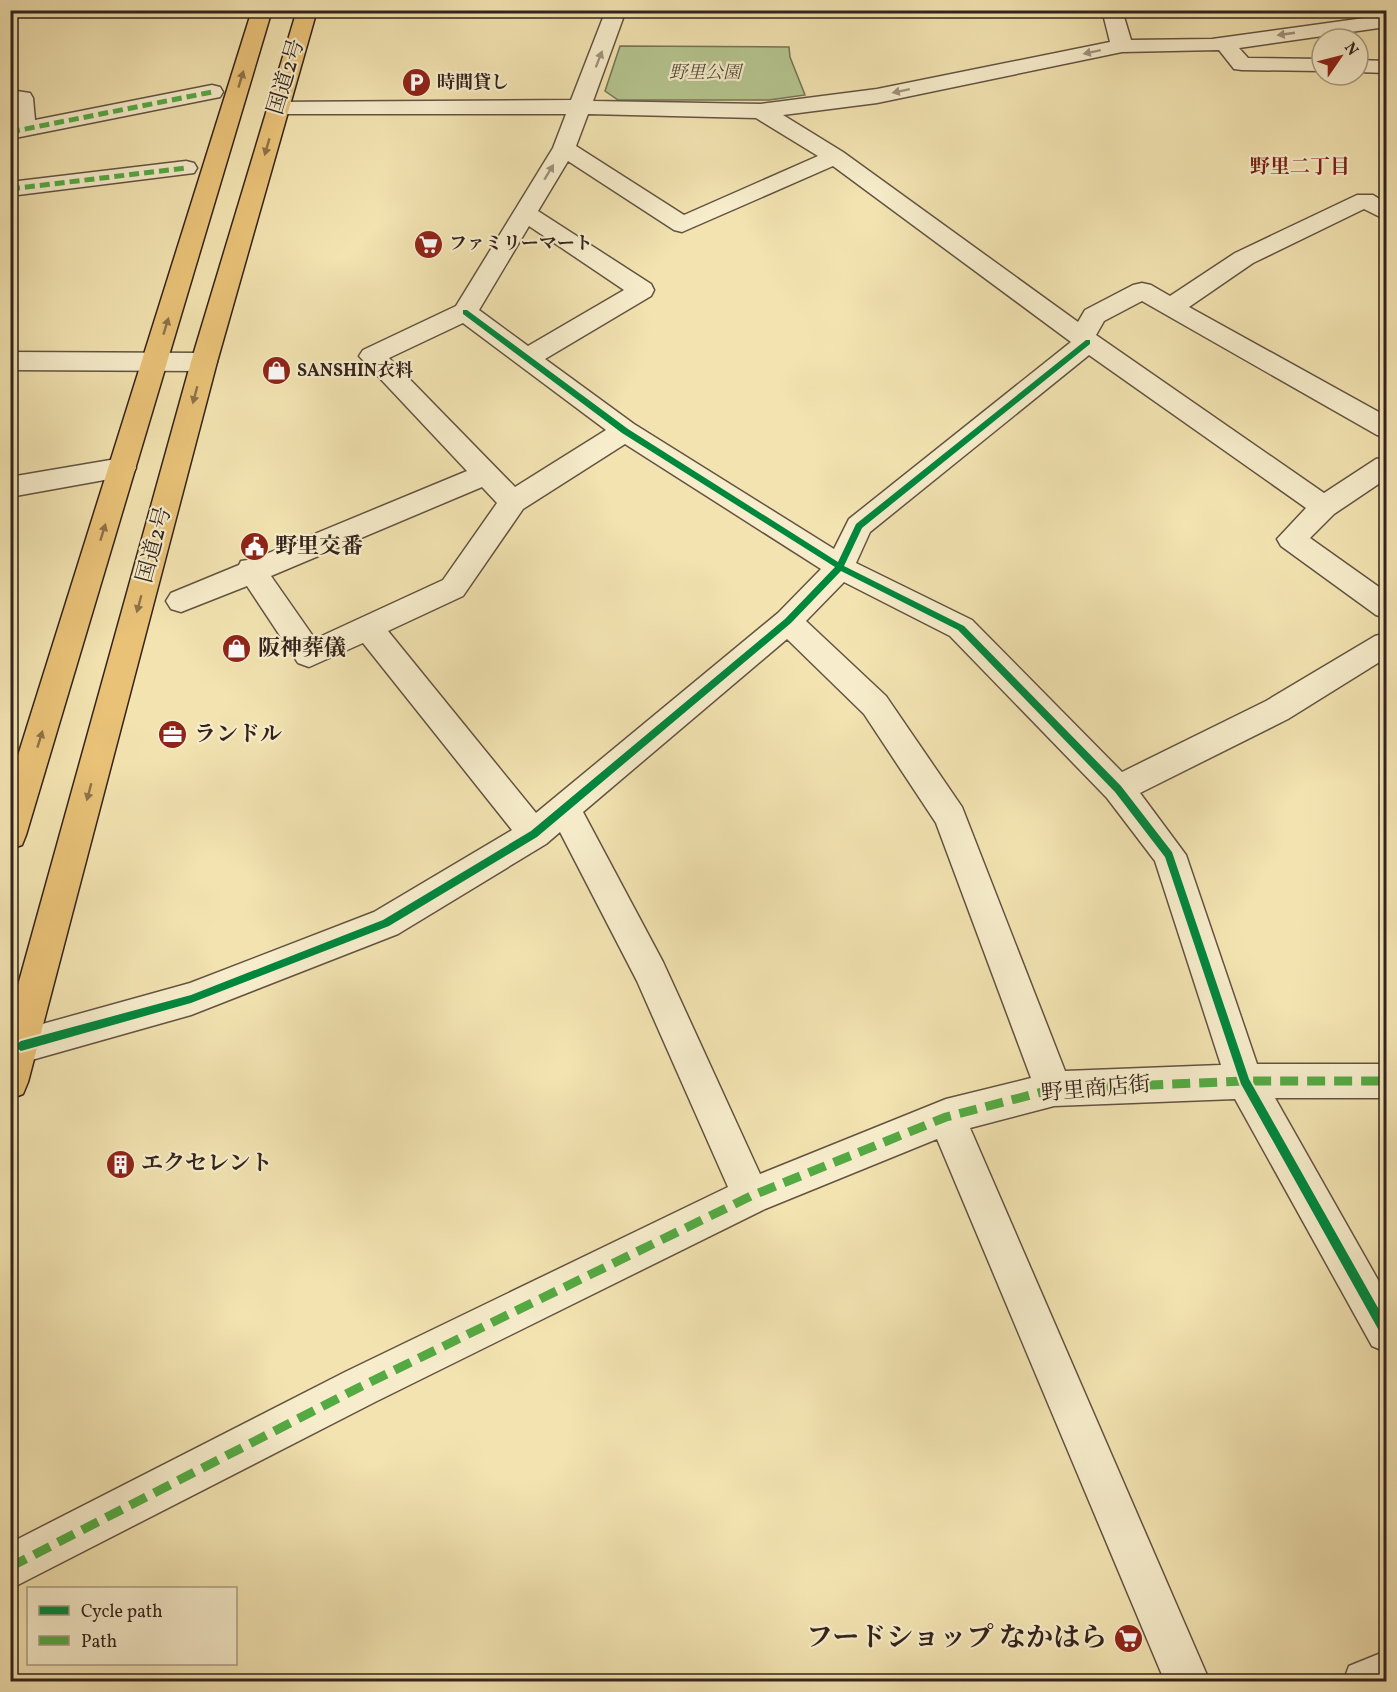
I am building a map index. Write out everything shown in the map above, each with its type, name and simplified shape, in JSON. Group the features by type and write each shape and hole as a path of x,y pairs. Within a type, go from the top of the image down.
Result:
{"highway":[{"name":"国道2号","path":"10,835 262,10"},
{"name":"国道2号","path":"10,1082 204,362 307,10"}],"street":[{"path":"513,502 372,356 465,312 564,148 616,10"},
{"path":"1112,10 1122,46"},
{"path":"278,107 581,107 761,111 877,96 1122,46 1224,43 1384,18"},
{"path":"1224,43 1242,64 1310,65"},
{"path":"1370,66 1386,67"},
{"path":"10,96 22,98 17,130 212,92"},
{"path":"761,111 835,158 1085,340 1324,507"},
{"path":"564,148 681,225 835,158"},
{"path":"10,189 186,168"},
{"path":"1170,307 1244,258 1365,200 1386,213"},
{"path":"525,212 642,290 528,358"},
{"path":"21,1046 191,999 386,923 534,834 788,621 840,567 859,526 1085,340 1094,316 1142,291 1386,428"},
{"path":"465,312 625,430 840,567 961,628 1118,789 1169,855 1245,1081 1386,1332"},
{"path":"10,361 204,362"},
{"path":"251,569 309,655 453,588 513,502 625,430"},
{"path":"1386,466 1324,507 1292,539 1386,607"},
{"path":"10,487 122,468"},
{"path":"181,601 251,569 485,475"},
{"path":"788,621 875,705 950,817 1054,1089"},
{"path":"368,628 534,834"},
{"path":"1118,789 1277,710 1386,644"},
{"path":"564,809 651,973 751,1196"},
{"name":"野里商店街","path":"10,1567 360,1387 751,1196 946,1117 1054,1089 1245,1081 1386,1081"},
{"path":"946,1117 1083,1442 1188,1682"},
{"path":"1365,1682 1386,1674"}],"green space":[{"name":"野里公園","path":"620,46 789,47 790,57 805,95 769,100 618,100 605,91"}],"marked path":[{"path":"10,132 212,92"},
{"path":"10,189 186,168"},
{"path":"10,1567 360,1387 751,1196 946,1117 1054,1089 1245,1081 1386,1081"}],"cycle path":[{"path":"465,312 625,431 840,567 961,628 1118,789 1169,855 1245,1081 1386,1332"},
{"path":"21,1046 191,999 386,923 534,834 788,621 840,567 859,526 1088,342"}],"place":[{"name":"時間貸し","path":"416,83"},
{"name":"ファミリーマート","path":"428,244"},
{"name":"SANSHIN衣料","path":"276,371"},
{"name":"野里交番","path":"254,547"},
{"name":"阪神葬儀","path":"237,649"},
{"name":"ランドル","path":"173,735"},
{"name":"エクセレント","path":"120,1164"},
{"name":"フードショップ なかはら","path":"1128,1639"}],"district":[{"name":"野里二丁目","path":"1300,168"}]}
